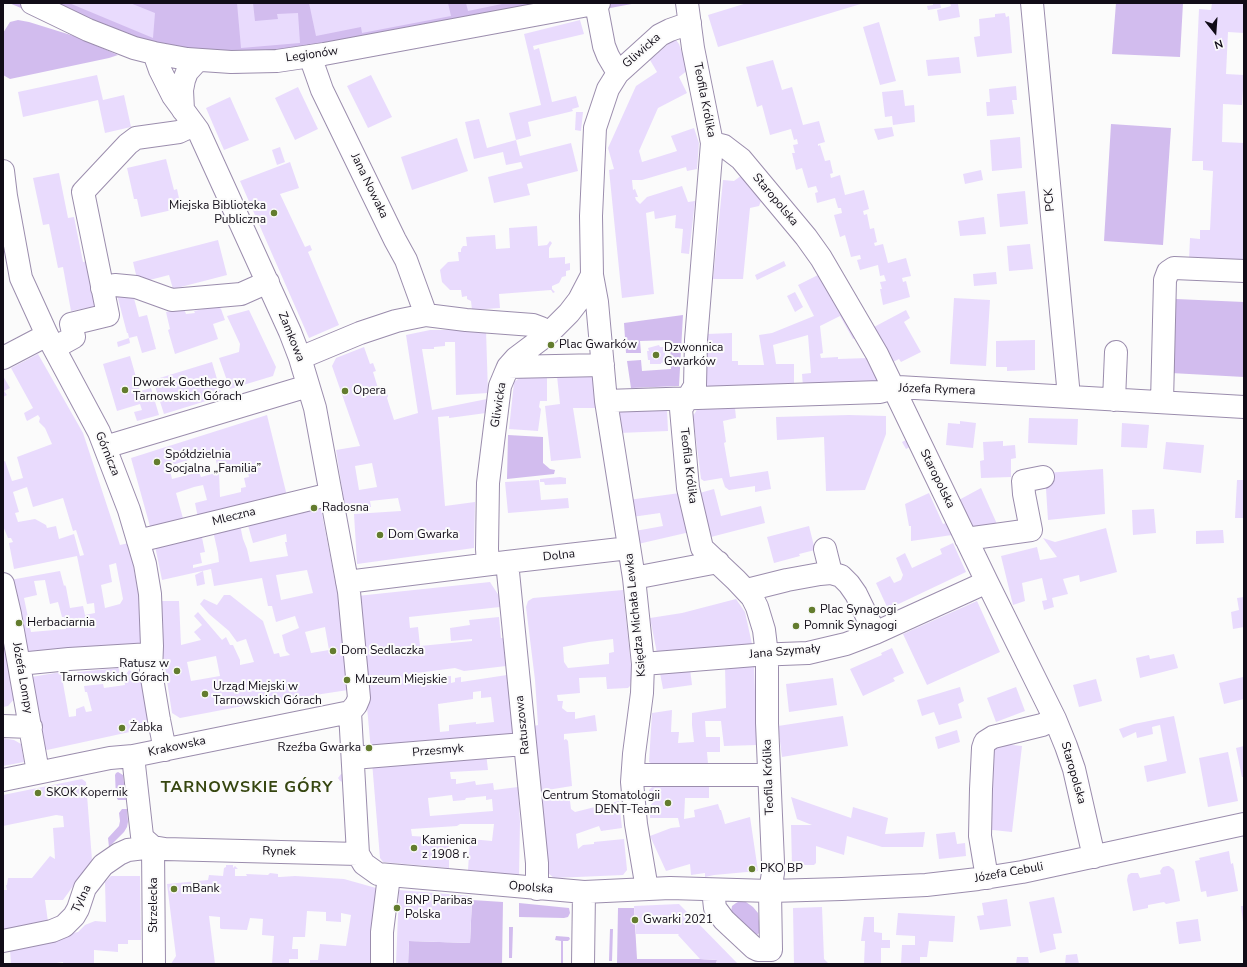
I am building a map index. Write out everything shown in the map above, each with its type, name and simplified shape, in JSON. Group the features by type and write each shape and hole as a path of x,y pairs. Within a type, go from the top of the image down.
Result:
{"street":[{"name":"Legionów","path":"32,3 105,38 154,53 198,60 231,62 262,62 310,56 557,7 598,3"},
{"name":"Gliwicka","path":"598,3 604,46 618,73"},
{"name":"PCK","path":"1032,3 1068,386 1067,396"},
{"name":"Gliwicka","path":"498,563 487,549 488,483 500,386 508,367 603,365 598,302 592,275 591,216 595,128 608,89 618,73 660,35 670,30 688,13"},
{"name":"Teofila Królika","path":"688,13 693,48 712,142 696,340 695,386 681,409 688,488 702,548 752,597 762,619 767,655 768,775 773,873 770,891"},
{"name":"Zamkowa","path":"154,53 160,70 173,96 198,130 268,282 300,358 315,408 347,582"},
{"name":"Jana Nowaka","path":"310,56 322,90 406,260 426,315"},
{"name":"Zamkowa","path":"189,117 182,90 187,72 198,60"},
{"path":"3,358 51,342 74,337 71,324 108,315 83,192 128,144 136,138 179,132 189,117"},
{"name":"Staropolska","path":"712,142 724,146 741,159 806,237 821,258 877,354 892,388 1055,719 1074,770 1094,856"},
{"name":"Górnicza","path":"3,171 21,278 51,342 99,432 129,510 145,564 148,581 152,646 151,672 165,750"},
{"path":"1162,402 1165,280 1168,272 1174,268 1244,271"},
{"path":"508,367 516,358 548,334 569,313 579,300 592,275"},
{"path":"102,288 115,285 136,287 172,300 241,294 268,282"},
{"path":"300,358 360,333 396,321 426,315 466,320 533,325 541,328 548,334"},
{"path":"1114,400 1116,352"},
{"name":"Księdza Michała Lewka","path":"603,365 606,401 630,548 643,664 642,693 632,790 647,889"},
{"path":"105,447 308,386"},
{"name":"Józefa Rymera","path":"606,401 880,392 898,387 1244,407"},
{"path":"969,544 1031,530 1023,481 1043,477"},
{"name":"Mleczna","path":"138,541 331,494"},
{"path":"969,544 1036,539"},
{"name":"Dolna","path":"498,563 630,548"},
{"path":"825,549 830,573"},
{"path":"634,578 718,562"},
{"path":"382,964 384,875 364,864 358,854 350,712 358,702 359,698 347,582 498,563"},
{"name":"Ratuszowa","path":"498,563 524,744 537,863 538,889"},
{"path":"746,590 787,580 830,573 841,576 856,594 875,633"},
{"name":"Jana Szymały","path":"643,664 808,652 846,644 875,633 987,582"},
{"name":"Józefa Lompy","path":"3,584 10,614 38,772"},
{"path":"19,664 69,659 151,654"},
{"name":"Krakowska","path":"3,780 110,758 133,756 165,750 350,712"},
{"path":"986,878 980,836 983,748 985,742 993,737 1042,725 1055,719"},
{"path":"3,726 31,727"},
{"name":"Przesmyk","path":"353,758 524,744"},
{"path":"133,756 142,836 153,847"},
{"path":"633,775 768,775"},
{"name":"Józefa Cebuli","path":"770,891 926,885 986,878 1022,872 1244,824"},
{"name":"Rynek","path":"153,847 164,849 358,854"},
{"name":"Tylna","path":"3,941 52,931 64,926 74,916 85,888 103,865 119,854 128,850 153,847"},
{"name":"Strzelecka","path":"153,847 154,964"},
{"name":"Opolska","path":"384,875 584,892 670,888 770,891"},
{"path":"712,890 715,908 724,920 754,948 771,957 770,891"},
{"path":"583,964 584,892"}],"shaded area":[{"path":"9,3 637,3 343,58 236,74 129,53"},
{"path":"1116,3 1183,3 1180,57 1112,54"},
{"path":"18,20 74,36 118,55 10,79 3,75 3,33 10,22"},
{"path":"1111,124 1171,128 1163,245 1104,241"},
{"path":"1176,299 1244,302 1244,377 1171,373"},
{"path":"683,315 679,386 631,388 627,361 641,360 642,371 671,369 670,340 640,341 641,353 626,353 624,323"},
{"path":"508,435 543,437 543,463 550,469 555,470 554,474 507,479"},
{"path":"118,772 123,775 126,800 118,800 116,797 115,775"},
{"path":"122,809 127,809 127,827 109,847 108,838 119,826 119,813"},
{"path":"472,900 503,902 502,964 408,964 409,941 470,943"},
{"path":"740,901 746,902 758,913 760,932 756,936 731,912 732,906"},
{"path":"519,903 569,908 570,913 568,917 564,918 519,917"},
{"path":"618,908 634,908 637,959 717,960 716,964 617,964"},
{"path":"509,927 513,927 512,958 509,958"},
{"path":"610,929 613,929 612,961 609,961"},
{"path":"556,936 569,937 570,939 568,941 563,941 563,964 561,964 561,941 555,940"}],"building":[{"path":"69,3 130,3 155,13 153,38"},
{"path":"237,3 253,3 255,21 278,19 277,14 298,13 300,43 241,48"},
{"path":"309,3 448,3 451,16 362,33 361,27 316,36"},
{"path":"466,3 502,3 502,4 468,11"},
{"path":"747,3 864,3 718,47 708,15"},
{"path":"933,3 940,3 941,8 928,10 927,6 933,5"},
{"path":"950,3 961,3 958,4 960,17 939,21 937,10 951,6"},
{"path":"1212,3 1244,3 1244,33 1228,32 1226,74 1244,75 1242,105 1223,104 1222,142 1244,143 1244,262 1189,259 1190,238 1200,239 1200,230 1210,230 1213,171 1203,170 1203,161 1192,161 1199,9 1211,10"},
{"path":"1005,13 1006,17 1009,16 1012,53 977,57 974,37 980,36 979,19 995,17 995,14"},
{"path":"580,20 584,34 533,46 534,50 539,48 552,102 576,96 579,107 572,109 573,111 528,122 531,136 516,140 509,113 541,105 524,34"},
{"path":"879,22 896,81 880,85 863,27"},
{"path":"673,40 676,40 679,44 688,70 679,77 687,93 658,108 639,151 642,162 677,151 671,136 694,128 699,143 697,169 687,171 686,167 642,180 632,180 633,190 635,189 638,197 635,197 636,200 640,204 647,197 682,186 688,202 695,201 689,254 681,253 683,229 675,228 676,215 655,219 654,211 646,213 654,294 622,298 609,170 614,169 608,148 636,86 657,72 650,60"},
{"path":"959,57 961,73 928,76 926,60"},
{"path":"773,60 782,90 792,87 803,125 819,121 825,142 818,144 818,146 820,145 825,161 830,160 833,173 830,174 831,178 840,175 845,195 864,190 869,209 863,211 864,215 867,214 870,229 874,228 877,242 874,243 875,246 883,244 888,263 906,258 911,276 902,278 903,282 906,281 910,297 883,305 880,282 886,281 884,275 880,276 878,265 860,270 857,260 861,259 860,255 851,257 845,235 840,237 834,215 842,213 841,208 838,208 835,198 817,203 815,193 818,192 816,186 808,188 802,168 796,170 792,153 795,153 793,145 798,144 797,139 794,140 791,129 770,135 762,105 757,107 746,67"},
{"path":"97,75 103,100 124,95 131,127 105,133 98,100 23,117 18,92"},
{"path":"371,75 392,117 368,128 347,86"},
{"path":"1016,86 1017,100 1012,100 1014,114 987,116 986,102 990,102 989,89"},
{"path":"298,87 318,129 295,140 275,98"},
{"path":"903,90 905,106 914,105 915,122 893,125 892,116 885,117 882,92"},
{"path":"230,97 249,140 224,150 206,108"},
{"path":"576,112 583,112 581,131 575,130"},
{"path":"479,119 487,148 516,140 520,156 571,143 578,171 527,184 530,195 494,203 488,177 523,168 521,162 506,165 503,152 474,159 465,122"},
{"path":"892,127 894,136 878,140 874,129"},
{"path":"1020,137 1022,168 992,171 990,140"},
{"path":"457,138 468,171 412,190 401,157"},
{"path":"280,147 285,162 277,165 272,150"},
{"path":"166,159 174,190 177,189 181,208 141,217 137,199 134,199 127,168"},
{"path":"290,162 299,188 280,194 305,247 310,245 312,250 308,252 339,325 309,338 240,181"},
{"path":"981,170 983,180 965,184 963,174"},
{"path":"59,173 68,218 74,217 83,262 88,261 97,306 71,311 63,267 58,268 49,224 43,225 33,178"},
{"path":"742,175 748,184 747,185 761,201 759,206 750,208 743,279 713,279 723,180 734,181"},
{"path":"1025,191 1028,224 1000,227 997,194"},
{"path":"984,217 986,234 960,236 958,221"},
{"path":"537,226 538,246 547,245 550,241 552,243 549,248 549,258 565,257 565,264 570,263 570,270 566,271 566,276 562,277 559,283 552,286 552,289 555,292 553,293 551,290 499,294 500,308 472,310 471,301 467,299 467,296 462,297 461,290 450,290 442,282 440,270 448,262 459,261 458,252 461,252 463,246 467,246 466,237 495,235 496,249 510,248 509,228"},
{"path":"218,240 227,275 173,289 169,275 138,283 133,262"},
{"path":"1030,244 1033,269 1009,271 1007,246"},
{"path":"784,261 786,266 757,280 755,275"},
{"path":"996,272 997,284 974,286 973,274"},
{"path":"822,273 858,337 853,339 840,316 820,326 823,353 820,354 821,358 868,358 880,381 875,383 803,387 802,374 811,373 808,335 773,345 776,364 794,364 794,388 703,390 703,352 707,352 707,334 732,333 732,361 738,361 738,365 764,365 759,335 772,333 814,316 798,285"},
{"path":"132,291 139,317 147,315 156,349 142,353 137,336 129,338 117,295"},
{"path":"795,292 803,307 795,312 787,296"},
{"path":"954,298 990,300 986,366 950,364"},
{"path":"218,306 221,309 225,320 213,324 218,339 175,354 168,330 170,329 166,312 184,309 186,314 195,313 194,311"},
{"path":"249,310 276,367 273,376 230,389 219,358 239,352 240,344 227,316"},
{"path":"906,310 910,318 904,322 921,352 901,362 899,359 893,362 874,327"},
{"path":"430,330 486,330 488,393 456,395 455,342 445,342 445,346 434,347 434,349 422,349 432,410 487,399 486,413 449,418 449,416 438,417 445,506 475,502 474,548 357,564 354,514 401,511 398,498 370,501 371,507 345,508 336,450 360,446 332,366 336,358 364,347 370,364 373,363 376,371 373,372 378,388 384,386 385,388 394,420 418,413 406,335","holes":["372,463 377,487 359,490 355,466"]},
{"path":"129,338 130,343 118,347 117,342"},
{"path":"1035,340 1035,370 1007,371 1007,367 996,367 996,341"},
{"path":"659,345 660,347 663,347 663,350 665,350 664,362 661,364 650,364 650,360 648,360 648,348"},
{"path":"38,354 83,433 120,545 129,543 148,646 27,658 10,580 60,571 64,586 65,585 66,587 70,608 83,606 85,615 95,613 94,603 87,604 77,556 14,569 9,543 13,542 11,538 8,538 3,526 3,462 5,461 12,481 23,478 17,457 52,444 45,428 39,422 40,418 38,415 27,421 24,413 33,408 11,368","holes":["27,487 33,507 63,498 73,531 76,530 84,555 80,556 74,534 59,539 56,526 47,528 46,525 35,519 18,522 15,513 19,512 13,492","116,563 123,599 120,604 105,608 101,585 112,582 109,565","45,580 50,604 58,602 62,617 64,617 66,629 31,632 24,598 37,595 34,581"]},
{"name":"Dworek Goethego w Tarnowskich Górach","path":"130,356 140,391 151,388 159,415 137,421 134,412 142,410 140,404 117,411 103,364"},
{"path":"212,362 222,396 164,414 153,380"},
{"path":"3,376 10,388 4,391 7,395 3,397"},
{"path":"547,376 547,401 540,401 539,407 541,409 538,431 509,429 514,382 521,377"},
{"path":"557,376 596,376 602,408 573,408 581,458 551,461 545,406 560,404"},
{"path":"698,408 735,408 736,418 723,421 726,442 724,443 730,477 768,471 771,489 755,492 755,486 729,490 725,487 722,478 704,481 701,479 693,416"},
{"path":"667,409 668,431 619,433 618,412"},
{"path":"267,415 287,496 198,518 195,503 207,500 203,485 194,487 176,493 184,522 151,530 131,458","holes":["214,452 218,469 246,464 249,477 244,478 246,487 241,488 241,492 220,497 219,472 201,477 199,472 172,479 169,466"]},
{"path":"849,415 886,416 886,434 865,490 826,491 824,437 777,440 776,417"},
{"path":"1029,418 1078,419 1077,445 1028,443"},
{"path":"960,421 976,423 973,448 946,445 948,423 960,424"},
{"path":"1122,423 1149,425 1147,448 1121,447"},
{"path":"906,440 910,447 906,449 902,442"},
{"path":"1003,441 1003,446 1015,445 1016,458 1011,459 1011,477 981,478 980,461 984,460 983,442"},
{"path":"1166,442 1204,445 1201,473 1163,469"},
{"path":"1103,469 1105,514 1048,520 1045,473"},
{"path":"560,477 566,478 566,484 545,485 544,482 540,482 540,479"},
{"path":"539,480 541,500 568,498 569,508 508,513 505,482"},
{"path":"1237,480 1244,480 1244,518 1235,518"},
{"path":"981,488 997,524 974,533 957,501"},
{"path":"714,489 721,516 761,506 765,523 707,538 696,494"},
{"path":"680,493 690,532 638,544 635,531 663,526 660,513 632,517 628,500"},
{"path":"929,493 943,524 946,523 952,535 911,541 911,526 909,526 905,504"},
{"path":"314,505 321,509 340,607 348,690 243,706 180,718 172,713 162,649 161,601 179,601 181,645 201,640 194,632 202,625 194,616 198,612 222,640 226,637 230,645 233,645 240,660 240,665 254,662 246,639 237,642 229,631 200,604 204,599 217,605 224,595 230,595 263,621 274,654 279,653 280,657 290,655 286,651 282,635 299,628 295,616 276,622 272,606 268,606 262,578 214,586 211,569 162,580 155,546 201,533 205,552 200,553 202,563 193,565 193,568 219,562 213,531 240,525 250,562 288,556 285,542 287,542 286,534 253,543 247,522","holes":["307,570 313,593 281,600 276,575","325,627 329,650 311,653 305,632","216,656 220,676 191,681 187,662"]},
{"path":"1154,509 1156,533 1133,535 1132,510"},
{"path":"809,526 815,550 774,563 767,537"},
{"path":"1106,528 1117,572 1080,582 1079,575 1063,579 1068,594 1052,598 1054,607 1044,610 1042,601 1047,600 1042,578 1022,583 1025,601 1013,605 1001,556 1037,547 1040,560 1057,557 1043,538 1055,542"},
{"path":"1223,530 1224,543 1196,544 1196,531"},
{"path":"953,543 966,572 888,609 876,583 890,576 894,583 901,580 903,575 896,558 905,553 912,568 942,554 940,549"},
{"path":"203,571 205,584 197,586 195,575"},
{"path":"490,582 499,596 500,607 409,617 410,628 418,627 420,646 472,641 472,639 451,641 450,628 470,625 469,620 499,617 501,638 504,638 506,666 464,671 455,668 409,674 409,683 414,682 415,680 451,676 451,683 455,682 455,678 461,677 461,682 507,675 514,735 371,751 357,596","holes":["481,691 481,698 491,697 494,722 449,725 449,731 440,732 438,704 473,699 473,692"]},
{"path":"623,590 632,675 630,686 628,688 607,689 606,677 579,678 580,693 557,695 558,701 563,701 562,708 567,712 575,712 575,719 595,715 597,731 564,734 564,740 566,739 568,741 572,786 541,791 534,726 538,725 535,680 526,607 528,601 533,598","holes":["613,639 614,652 609,653 609,664 568,668 564,662 563,647"]},
{"path":"1244,597 1244,627 1233,629 1231,612 1239,610 1237,598"},
{"path":"736,599 745,612 752,644 657,653 650,618 682,613"},
{"path":"977,601 1000,652 927,685 903,634"},
{"path":"3,628 16,697 8,706 3,707"},
{"path":"892,648 904,673 893,678 895,681 863,696 850,669 882,655 881,653"},
{"path":"1174,654 1178,668 1140,678 1136,658 1149,655 1150,659"},
{"path":"754,666 757,745 724,746 721,721 705,721 706,737 720,737 720,752 707,752 708,764 656,766 649,762 652,713 672,710 671,732 679,732 678,743 694,742 692,713 726,708 725,667"},
{"path":"119,668 120,677 78,681 77,672"},
{"path":"690,669 692,685 663,689 660,673"},
{"path":"129,670 141,677 151,724 148,728 47,750 44,748 31,677 61,672 69,717 76,716 76,709 84,706 86,712 92,711 84,686 103,684 104,688 125,685 124,677"},
{"path":"1243,677 1244,699 1224,704 1219,683"},
{"path":"833,678 837,705 789,712 786,684"},
{"path":"1096,679 1102,701 1079,707 1073,685"},
{"path":"960,687 964,701 958,704 962,718 939,725 934,712 922,716 917,700"},
{"path":"1016,687 1025,711 996,722 987,698"},
{"path":"843,716 848,746 782,757 778,726"},
{"path":"1174,716 1186,773 1147,782 1144,766 1167,761 1160,725 1152,727 1153,734 1137,738 1136,732 1123,738 1119,729 1134,724"},
{"path":"957,730 960,742 938,749 935,737"},
{"path":"3,738 14,740 21,744 24,762 3,766"},
{"path":"993,743 1022,746 1012,832 983,829"},
{"path":"1244,746 1244,777 1242,777 1236,748"},
{"path":"1228,752 1238,801 1208,807 1199,758"},
{"path":"486,753 488,770 450,772 451,779 456,779 456,784 475,781 476,785 493,783 494,790 518,787 520,822 519,875 468,870 470,839 492,841 494,824 460,824 457,826 411,829 412,836 428,837 432,841 449,842 449,868 383,862 380,858 372,762","holes":["452,795 453,801 486,796 486,800 492,799 493,811 430,816 428,798"]},
{"path":"341,774 345,775 343,782 338,778"},
{"path":"82,779 86,782 92,860 63,900 45,900 48,922 3,931 3,890 7,890 6,885 8,878 32,878 50,856 55,859 53,828 64,827 63,816 56,815 3,826 3,795"},
{"path":"709,782 709,798 685,798 684,819 695,817 694,810 718,804 725,824 750,817 758,871 705,877 705,873 691,875 690,864 666,871 650,836 671,828 680,827 678,818 650,818 650,806 655,800 650,795 649,790 656,783"},
{"path":"569,793 571,809 575,812 619,801 622,828 601,831 599,826 576,834 578,849 583,845 594,844 594,842 624,839 627,870 623,875 554,878 548,873 542,798"},
{"path":"791,797 851,818 853,807 888,818 885,834 925,832 923,847 882,847 847,836 844,855 816,846 816,863 814,865 792,865 791,825 812,825 797,819"},
{"path":"955,832 957,844 965,843 966,856 939,859 936,834"},
{"path":"1229,851 1231,864 1233,863 1238,891 1207,897 1206,891 1201,892 1195,861 1200,860 1199,858"},
{"path":"226,865 233,865 233,868 235,866 238,869 235,869 235,876 247,876 246,874 268,875 270,873 278,874 278,877 295,876 344,879 378,889 374,964 310,964 310,960 318,960 320,944 346,946 351,915 341,913 341,922 326,921 326,912 307,911 305,937 293,937 292,949 298,949 298,959 289,959 289,964 272,964 274,936 262,935 263,919 250,918 247,930 221,929 220,917 209,916 215,964 171,964 176,956 167,884 208,880 209,875 223,876"},
{"path":"1167,866 1174,870 1180,901 1166,904 1164,902 1148,905 1148,908 1133,911 1127,880 1128,875 1131,873 1138,873 1140,878 1161,874 1160,871 1163,867"},
{"path":"111,876 140,876 141,940 128,940 128,944 118,944 118,952 94,950 94,964 63,964 63,962 50,964 11,964 10,950 29,942 78,932 85,925 95,921 106,922 105,882"},
{"path":"399,890 472,896 470,943 409,941 408,964 396,964"},
{"path":"1054,897 1062,933 1053,934 1056,949 1040,953 1029,902"},
{"path":"1007,899 1011,926 980,930 977,916 984,915 982,903"},
{"path":"679,904 738,964 716,964 717,960 700,959 678,935 679,934 636,934 634,906"},
{"path":"1241,906 1244,906 1244,922 1243,922"},
{"path":"822,907 824,959 829,964 794,964 793,908"},
{"path":"898,913 955,916 953,942 929,941 927,957 920,957 920,964 901,964 902,945 915,945 915,936 896,935"},
{"path":"864,917 874,917 874,932 882,933 882,940 890,940 890,948 881,948 881,964 864,964 865,941 861,941"},
{"path":"1198,919 1201,941 1179,944 1176,922"},
{"path":"1077,954 1079,964 1065,964 1066,955"},
{"path":"1017,957 1028,957 1029,964 1016,964"}],"place":[{"name":"Miejska Biblioteka Publiczna","path":"274,213"},
{"name":"Plac Gwarków","path":"551,345"},
{"name":"Dzwonnica Gwarków","path":"656,355"},
{"name":"Dworek Goethego w Tarnowskich Górach","path":"125,390"},
{"name":"Opera","path":"345,391"},
{"name":"Spółdzielnia Socjalna „Familia”","path":"157,462"},
{"name":"Radosna","path":"314,508"},
{"name":"Dom Gwarka","path":"380,535"},
{"name":"Plac Synagogi","path":"812,610"},
{"name":"Herbaciarnia","path":"19,623"},
{"name":"Pomnik Synagogi","path":"796,626"},
{"name":"Dom Sedlaczka","path":"333,651"},
{"name":"Ratusz w Tarnowskich Górach","path":"177,671"},
{"name":"Muzeum Miejskie","path":"347,680"},
{"name":"Urząd Miejski w Tarnowskich Górach","path":"205,694"},
{"name":"Żabka","path":"122,728"},
{"name":"Rzeźba Gwarka","path":"369,748"},
{"name":"SKOK Kopernik","path":"38,793"},
{"name":"Centrum Stomatologii DENT-Team","path":"668,803"},
{"name":"Kamienica z 1908 r.","path":"414,848"},
{"name":"PKO BP","path":"752,869"},
{"name":"mBank","path":"174,889"},
{"name":"BNP Paribas Polska","path":"397,908"},
{"name":"Gwarki 2021","path":"635,920"}],"district":[{"name":"TARNOWSKIE GÓRY","path":"247,788"}]}
